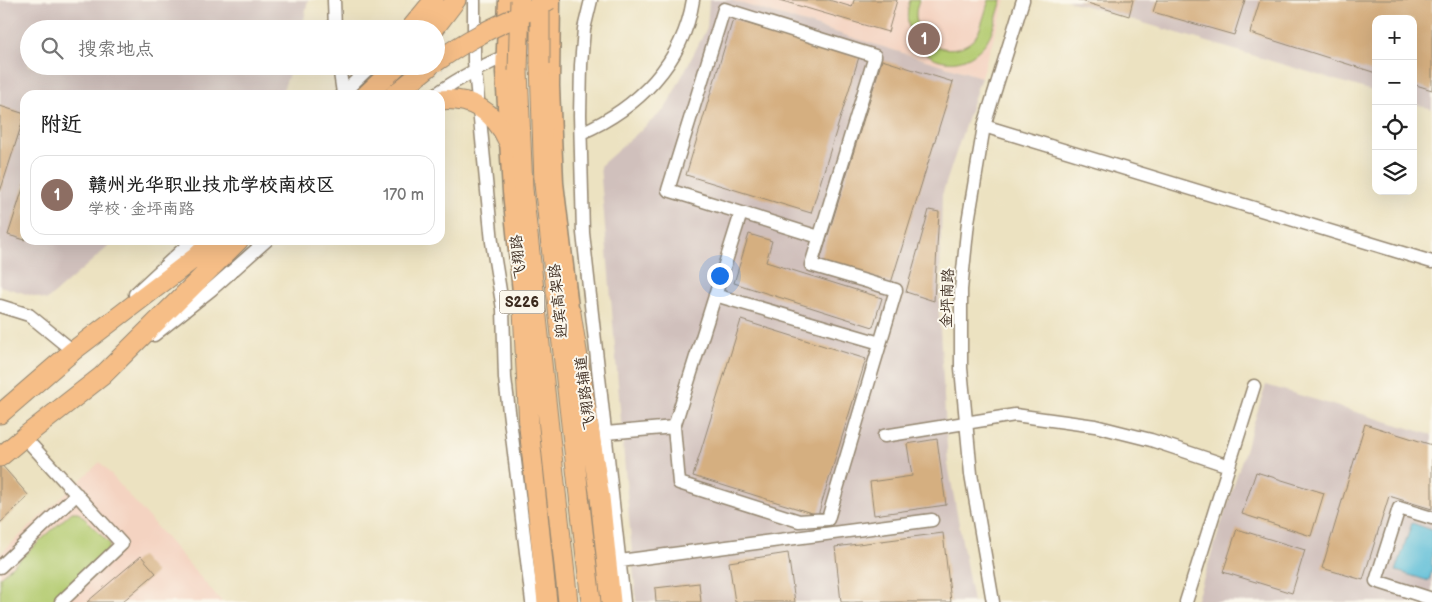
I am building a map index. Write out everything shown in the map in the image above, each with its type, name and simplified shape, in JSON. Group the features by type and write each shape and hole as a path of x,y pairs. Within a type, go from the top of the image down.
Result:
{"highway":[{"path":"417,20 434,0"},
{"path":"445,20 468,0"},
{"name":"迎宾高架路","path":"520,0 518,71 523,189 568,602"},
{"name":"迎宾高架路","path":"540,0 544,184 591,602"},
{"path":"445,56 480,34 550,0"},
{"path":"371,90 387,75"},
{"path":"400,90 419,75"},
{"path":"445,100 462,100 490,114 508,141"},
{"path":"0,457 102,376 209,245"},
{"path":"0,414 74,351 199,255 225,245"},
{"path":"569,297 600,498 611,602"},
{"path":"523,310 529,427 548,602"}],"main road":[{"name":"飞翔路","path":"506,0 504,72 508,141 523,310 556,602"},
{"path":"550,0 555,182 602,602"}],"street":[{"path":"334,0 335,20"},
{"path":"418,20 442,0"},
{"path":"468,0 492,242 503,309 506,378 532,602"},
{"name":"飞翔路辅道","path":"591,0 584,29 581,65 583,233 624,602"},
{"path":"581,132 605,122 641,96 653,83 664,69 681,39 688,22 693,0"},
{"name":"金坪南路","path":"993,602 971,474 962,368 961,290 968,222 984,126 1023,0"},
{"path":"741,213 674,427 680,483 799,520 828,520 896,290 811,265 875,56 724,9 668,190 741,213 819,238"},
{"path":"443,90 504,56 552,40"},
{"path":"340,75 342,90"},
{"path":"346,90 362,75"},
{"path":"984,126 1432,262"},
{"path":"102,376 212,289 261,245"},
{"path":"715,295 880,343"},
{"path":"0,306 29,315 74,351"},
{"path":"1186,602 1254,386"},
{"path":"884,436 1015,415 1095,426 1151,440 1229,466"},
{"path":"606,433 674,427"},
{"path":"24,437 122,544 62,602"},
{"path":"0,567 77,494"},
{"path":"1427,599 1376,581 1399,508 1432,518"},
{"path":"620,561 932,520"}],"shaded area":[{"path":"0,0 308,0 304,20 20,20 20,75 289,75 283,90 20,90 20,245 110,245 47,300 0,286"},
{"path":"709,0 730,0 981,77 942,195 939,312 948,464 973,602 636,602 600,166 665,109 707,28"},
{"path":"730,0 1006,0 981,77"},
{"path":"1066,0 1432,0 1432,109 1417,104 1417,15 1372,15 1372,91"},
{"path":"1266,385 1432,435 1432,602 1196,602"},
{"path":"100,462 222,602 0,602 0,554"}],"green space":[{"path":"910,0 919,0 916,20 920,32 925,39 932,44 948,49 957,48 973,40 981,27 989,0 1002,0 992,31 983,46 970,57 956,61 941,60 928,55 918,45 910,33 907,17"},
{"path":"72,512 78,512 110,544 108,550 51,602 0,602 0,577"}],"water":[{"path":"1412,523 1432,530 1432,571 1429,581 1396,571"}],"building":[{"path":"779,0 829,0 852,7 854,0 897,0 888,32"},
{"path":"1078,0 1133,0 1129,16"},
{"path":"1157,0 1245,0 1234,35 1153,12"},
{"path":"1260,0 1432,0 1432,90 1417,85 1417,15 1372,15 1372,72 1250,33"},
{"path":"733,19 859,57 811,213 686,175"},
{"path":"882,60 953,82 891,283 820,261"},
{"path":"0,106 20,112 20,130 0,192"},
{"path":"20,198 20,239 8,235"},
{"path":"929,210 939,212 934,301 906,292"},
{"path":"749,234 772,241 766,262 882,298 873,327 734,283"},
{"path":"741,320 866,359 818,515 693,476"},
{"path":"1365,424 1432,445 1432,509 1389,496 1363,580 1322,568"},
{"path":"937,439 946,505 874,515 870,482 912,476 907,444"},
{"path":"0,463 29,496 0,523"},
{"path":"1256,472 1324,493 1311,536 1242,514"},
{"path":"1237,529 1305,550 1292,593 1223,572"},
{"path":"943,533 951,602 841,602 835,547"},
{"path":"788,553 795,602 735,602 729,562"},
{"path":"141,556 156,573 122,602 87,602"},
{"path":"699,583 701,602 656,602 655,588"}],"place":[{"name":"赣州光华职业技术学校南校区","path":"924,39"}]}
